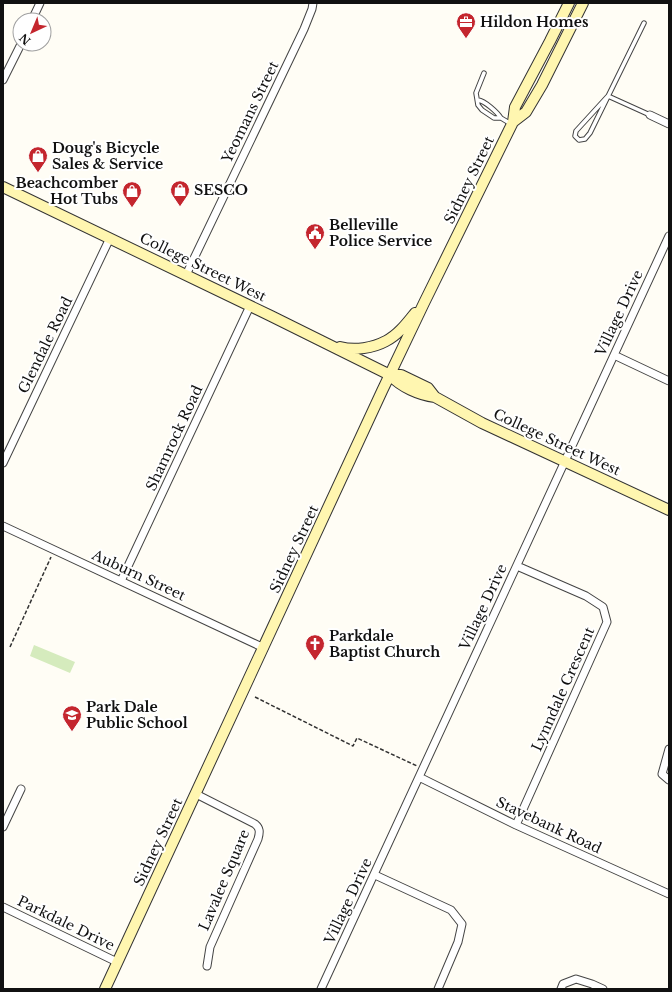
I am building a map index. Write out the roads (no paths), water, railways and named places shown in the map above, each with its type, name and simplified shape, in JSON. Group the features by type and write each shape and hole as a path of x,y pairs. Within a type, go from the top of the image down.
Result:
{"main road":[{"name":"Sidney Street","path":"105,989 390,375 513,123 515,107 569,3"},
{"name":"Sidney Street","path":"513,123 526,112 529,107 542,85 584,3"},
{"name":"College Street West","path":"3,187 329,344 390,375 397,383 425,395 435,396 482,423 669,510"},
{"path":"329,344 348,349 364,348 386,342 400,330 424,303"}],"street":[{"name":"Yeomans Street","path":"186,275 301,36 313,3"},
{"path":"3,80 17,52"},
{"path":"650,115 669,124"},
{"name":"Village Drive","path":"321,989 669,236"},
{"name":"Glendale Road","path":"3,463 110,238"},
{"name":"Shamrock Road","path":"121,581 250,306"},
{"path":"614,355 669,380"},
{"name":"Auburn Street","path":"3,526 264,648"},
{"name":"Lynndale Crescent","path":"516,566 586,596 603,606 607,622 516,825"},
{"path":"669,749 662,774 669,780"},
{"name":"Stavebank Road","path":"419,777 516,825 669,894"},
{"path":"3,827 21,789"},
{"name":"Lavalee Square","path":"196,794 255,824 258,826 260,832 210,947 207,966"},
{"path":"375,875 451,910 462,924 458,942 438,989"},
{"name":"Parkdale Drive","path":"3,907 117,962"},
{"path":"561,989 563,984 576,979 603,989"}],"lane":[{"path":"608,96 576,131 575,136 579,140 585,139 590,133 644,23"},
{"path":"484,73 476,94 478,105 482,110 494,118 501,118 513,123"},
{"path":"608,96 650,115"},
{"path":"478,100 482,101 497,112 501,118"}],"place":[{"name":"Hildon Homes","path":"466,39"},
{"name":"Doug's Bicycle Sales & Service","path":"38,173"},
{"name":"SESCO","path":"180,207"},
{"name":"Beachcomber Hot Tubs","path":"132,208"},
{"name":"Belleville Police Service","path":"315,250"},
{"name":"Parkdale Baptist Church","path":"315,661"},
{"name":"Park Dale Public School","path":"72,732"}]}
